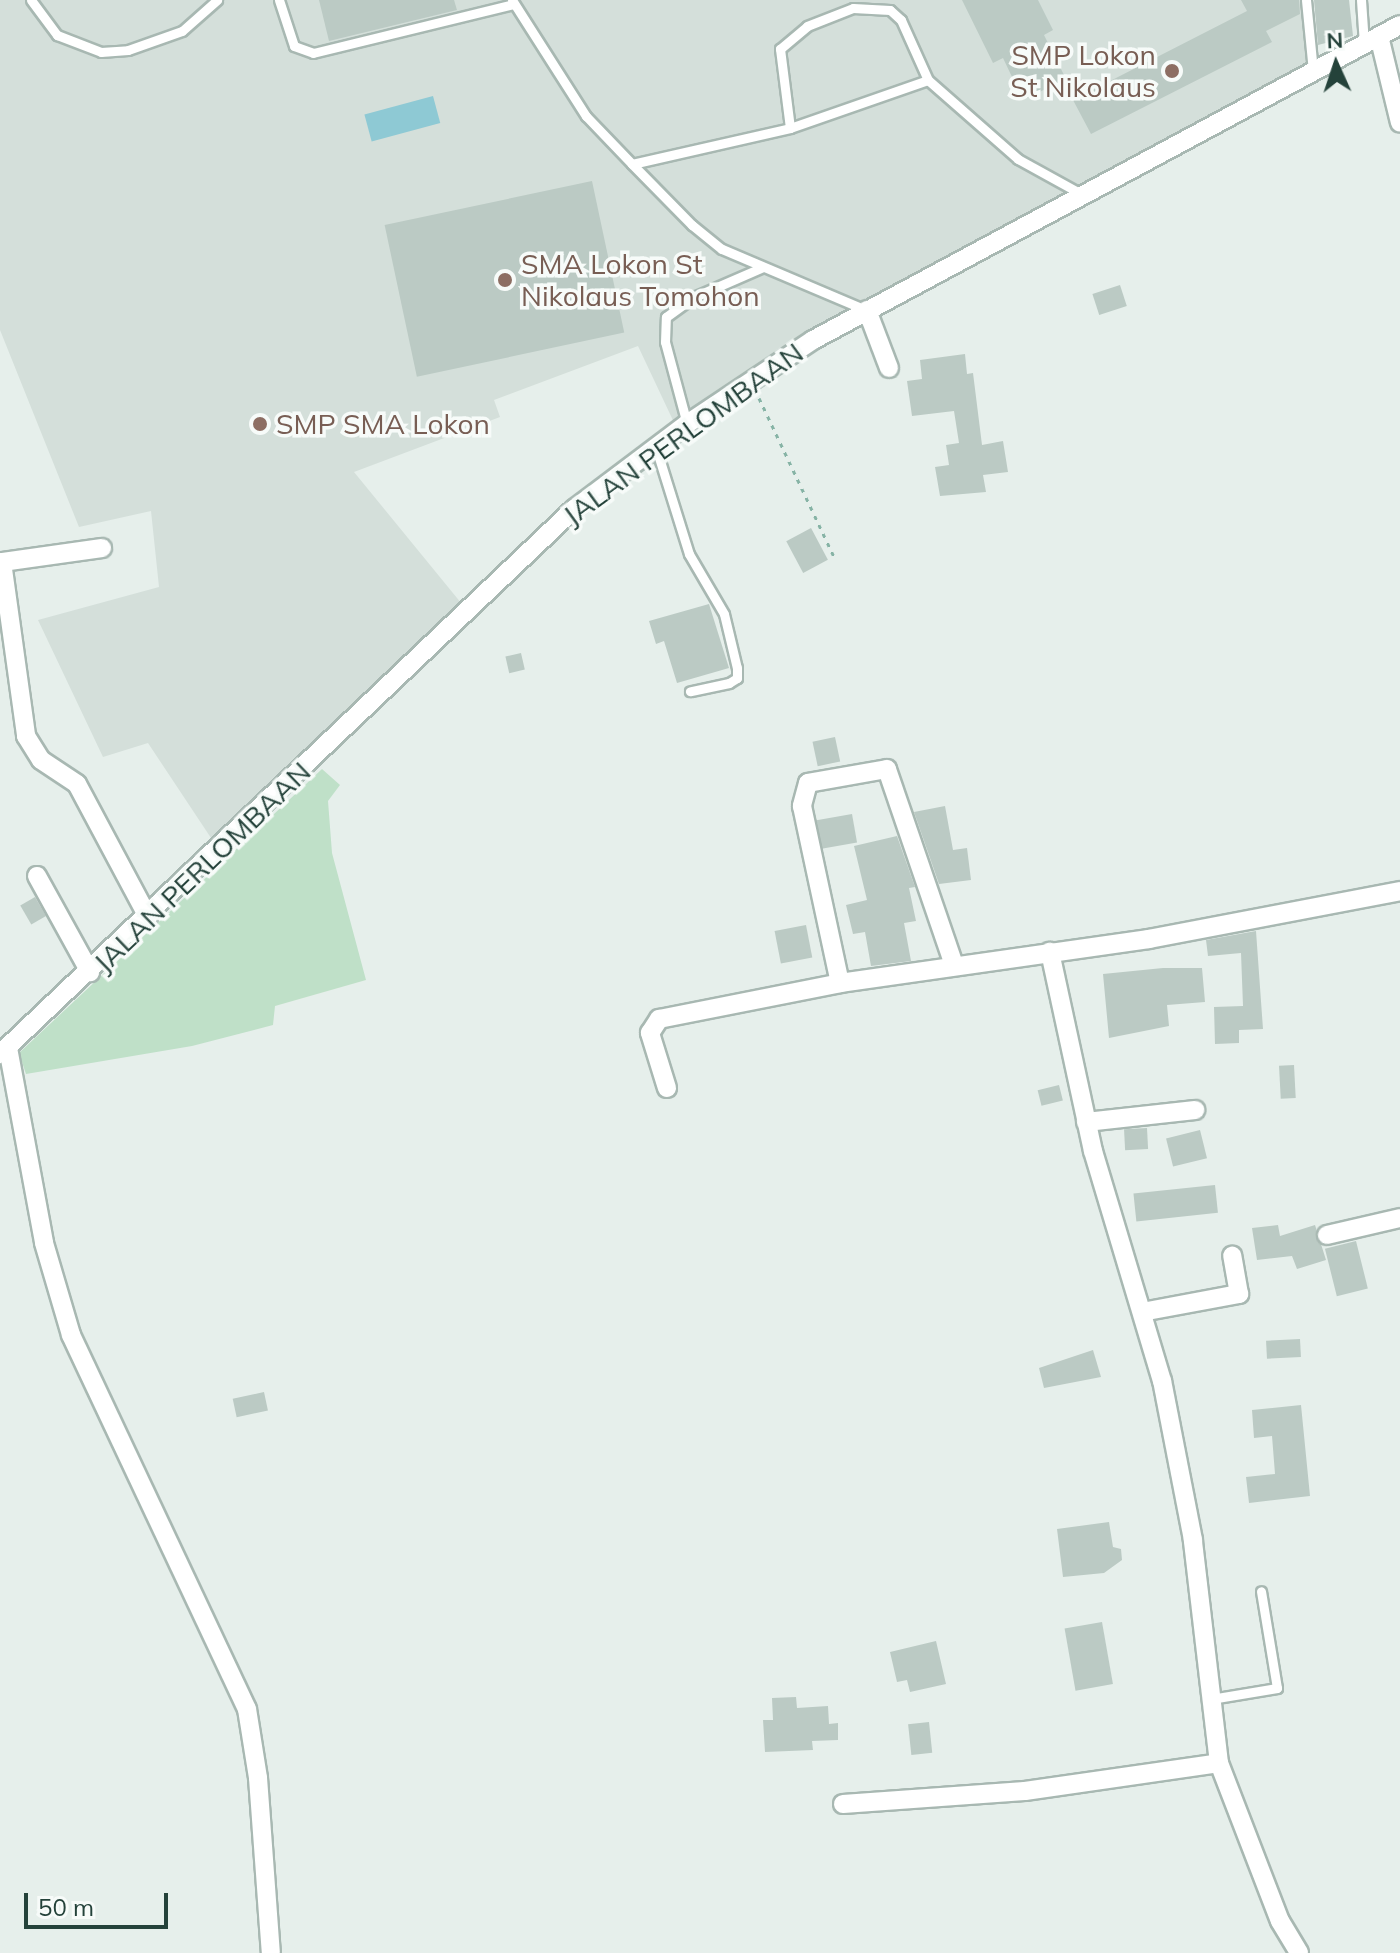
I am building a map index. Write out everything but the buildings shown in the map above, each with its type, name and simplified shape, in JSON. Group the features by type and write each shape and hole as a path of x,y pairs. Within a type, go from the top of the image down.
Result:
{"street":[{"name":"JALAN PERLOMBAAN","path":"4,1051 574,509 687,424 751,380 867,310 1400,25"},
{"path":"1372,40 1400,123"},
{"path":"867,310 889,368"},
{"path":"102,548 2,562 26,736 41,760 77,784 148,917"},
{"path":"840,983 815,880 802,791 817,778 878,767 894,779 954,965"},
{"path":"37,876 90,972"},
{"path":"667,1088 650,1033 659,1019 840,983 1050,952 1400,891"},
{"path":"1050,952 1086,1122 1162,1381 1193,1540 1219,1763 1280,1921 1299,1953"},
{"path":"4,1051 44,1243 71,1335 247,1709 258,1778 271,1953"},
{"path":"1086,1122 1195,1110"},
{"path":"1327,1235 1400,1218"},
{"path":"1142,1312 1239,1294 1232,1256"},
{"path":"843,1804 1025,1791 1219,1763"}],"lane":[{"path":"31,0 57,35 101,52 128,50 182,31 217,0"},
{"path":"279,0 294,46 313,53 513,2 586,116 692,225 722,249 867,310"},
{"path":"1306,0 1313,73"},
{"path":"1361,0 1372,40"},
{"path":"790,128 780,49 807,26 853,8 890,10 901,20 928,80 1018,159 1085,196"},
{"path":"632,164 790,128 928,80"},
{"path":"687,424 665,342 666,317 694,297 763,267"},
{"path":"656,448 689,554 724,614 737,668 737,678 729,683 690,691"},
{"path":"1210,1699 1277,1688 1261,1591"}],"path":[{"path":"751,380 834,557"}],"shaded area":[{"name":"SMP SMA Lokon","path":"0,0 1310,0 1313,73 867,310 678,431 638,346 494,400 500,417 354,472 466,609 217,847 148,743 103,757 38,620 159,587 151,511 79,527 0,330"}],"green space":[{"path":"322,769 340,785 328,801 332,853 366,980 275,1006 273,1025 192,1046 26,1074 19,1053"}],"water":[{"path":"433,96 440,123 372,141 364,114"}],"place":[{"name":"SMP Lokon St Nikolaus","path":"1172,71"},
{"name":"SMA Lokon St Nikolaus Tomohon","path":"505,280"},
{"name":"SMP SMA Lokon","path":"260,424"}]}
